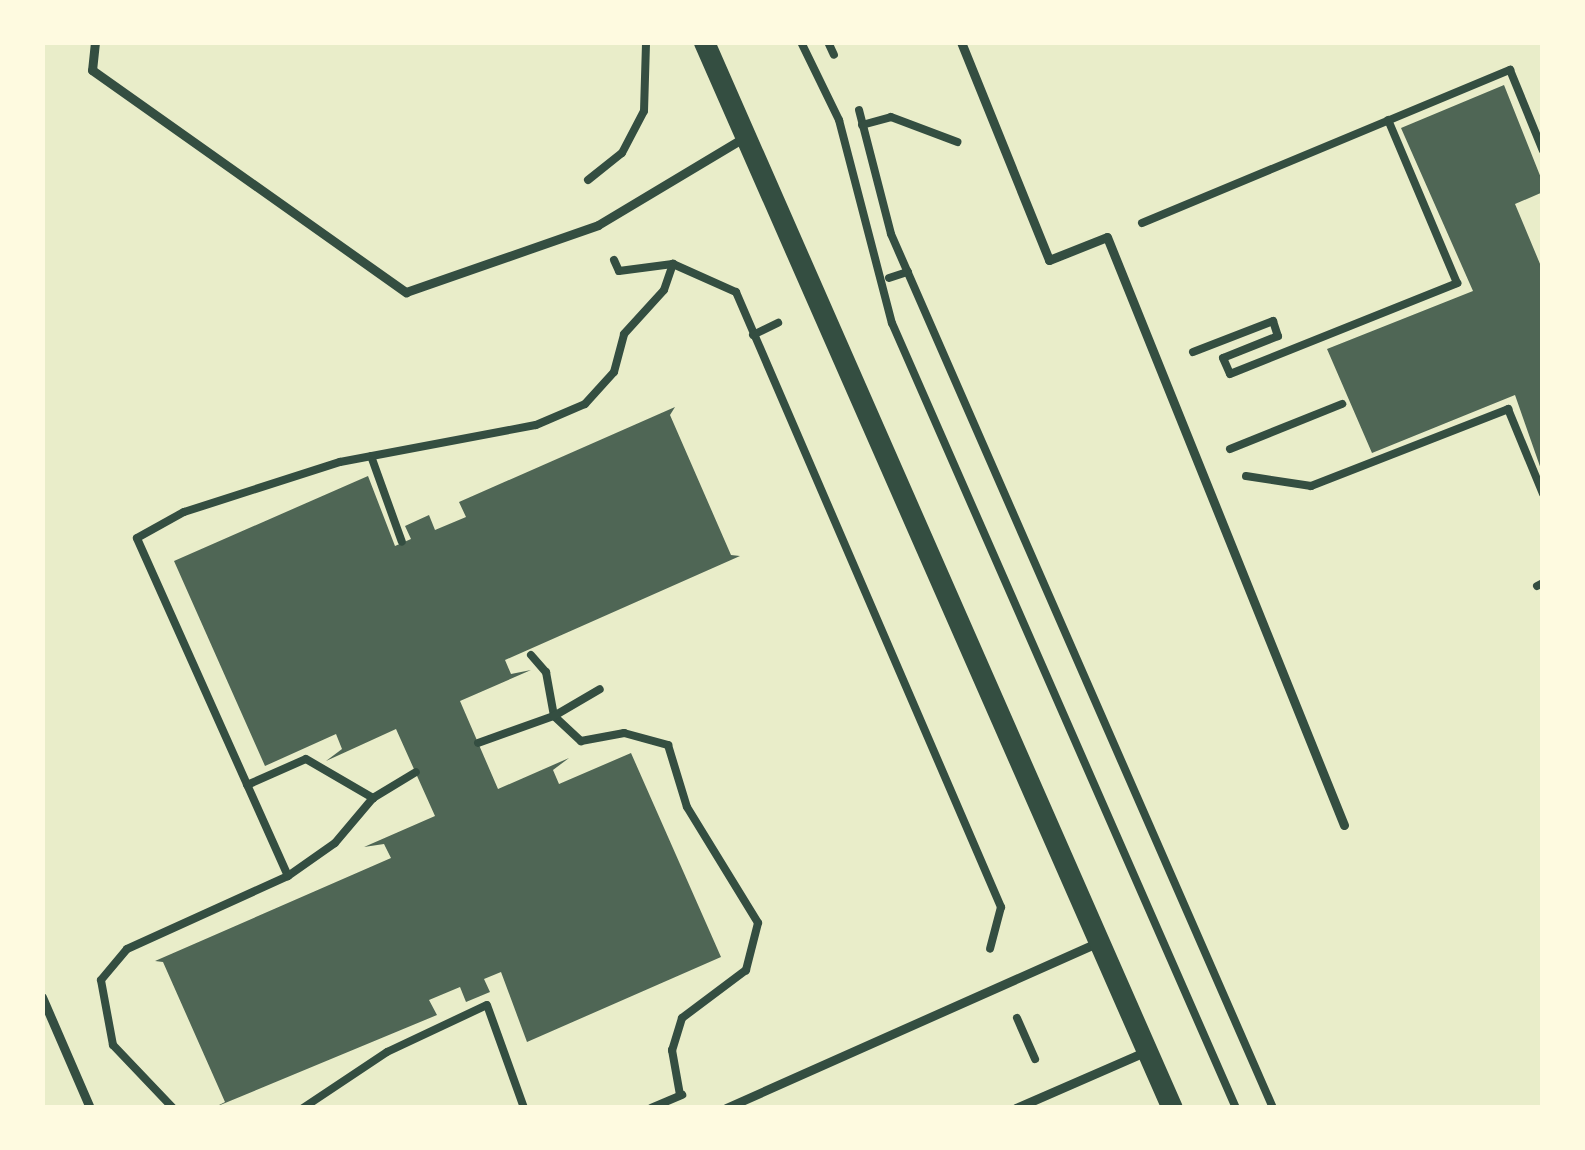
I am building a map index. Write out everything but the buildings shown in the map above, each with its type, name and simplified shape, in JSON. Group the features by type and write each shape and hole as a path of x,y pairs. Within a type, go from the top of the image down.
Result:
{"street":[{"path":"704,42 1172,1108"}],"lane":[{"path":"94,42 92,70 406,292 598,225 747,136"},
{"path":"961,42 1049,260 1107,237 1344,825"},
{"path":"726,1108 1097,944"},
{"path":"42,997 90,1108"},
{"path":"1016,1108 1147,1051"}],"path":[{"path":"579,187 622,153 644,111 646,42"},
{"path":"801,42 839,120 892,323 1236,1108"},
{"path":"828,42 834,55"},
{"path":"1107,237 1510,70 1543,151"},
{"path":"859,110 908,272 1273,1108"},
{"path":"862,125 891,117 959,143"},
{"path":"1204,347 1273,321 1278,336 1223,358 1230,374 1456,284 1388,120"},
{"path":"288,876 137,538 184,512 371,456 536,425 585,404 614,372 624,334 664,290 673,264"},
{"path":"619,271 673,264 736,292 1001,907 989,956 994,967"},
{"path":"890,278 908,272"},
{"path":"753,335 785,320"},
{"path":"1244,443 1342,404"},
{"path":"1196,464 1312,485 1508,409 1543,494"},
{"path":"371,456 402,542"},
{"path":"531,655 546,672 554,716 580,741 624,733 668,745 687,807 758,923 746,970 682,1018 671,1050 680,1095"},
{"path":"478,743 554,716 600,689"},
{"path":"247,785 306,759 374,798"},
{"path":"173,1108 112,1046 101,980 127,949 288,876 334,843 374,798 416,772"},
{"path":"303,1108 387,1052 487,1005 524,1108"},
{"path":"1012,1009 1035,1061"},
{"path":"131,1088 144,1082"}]}
